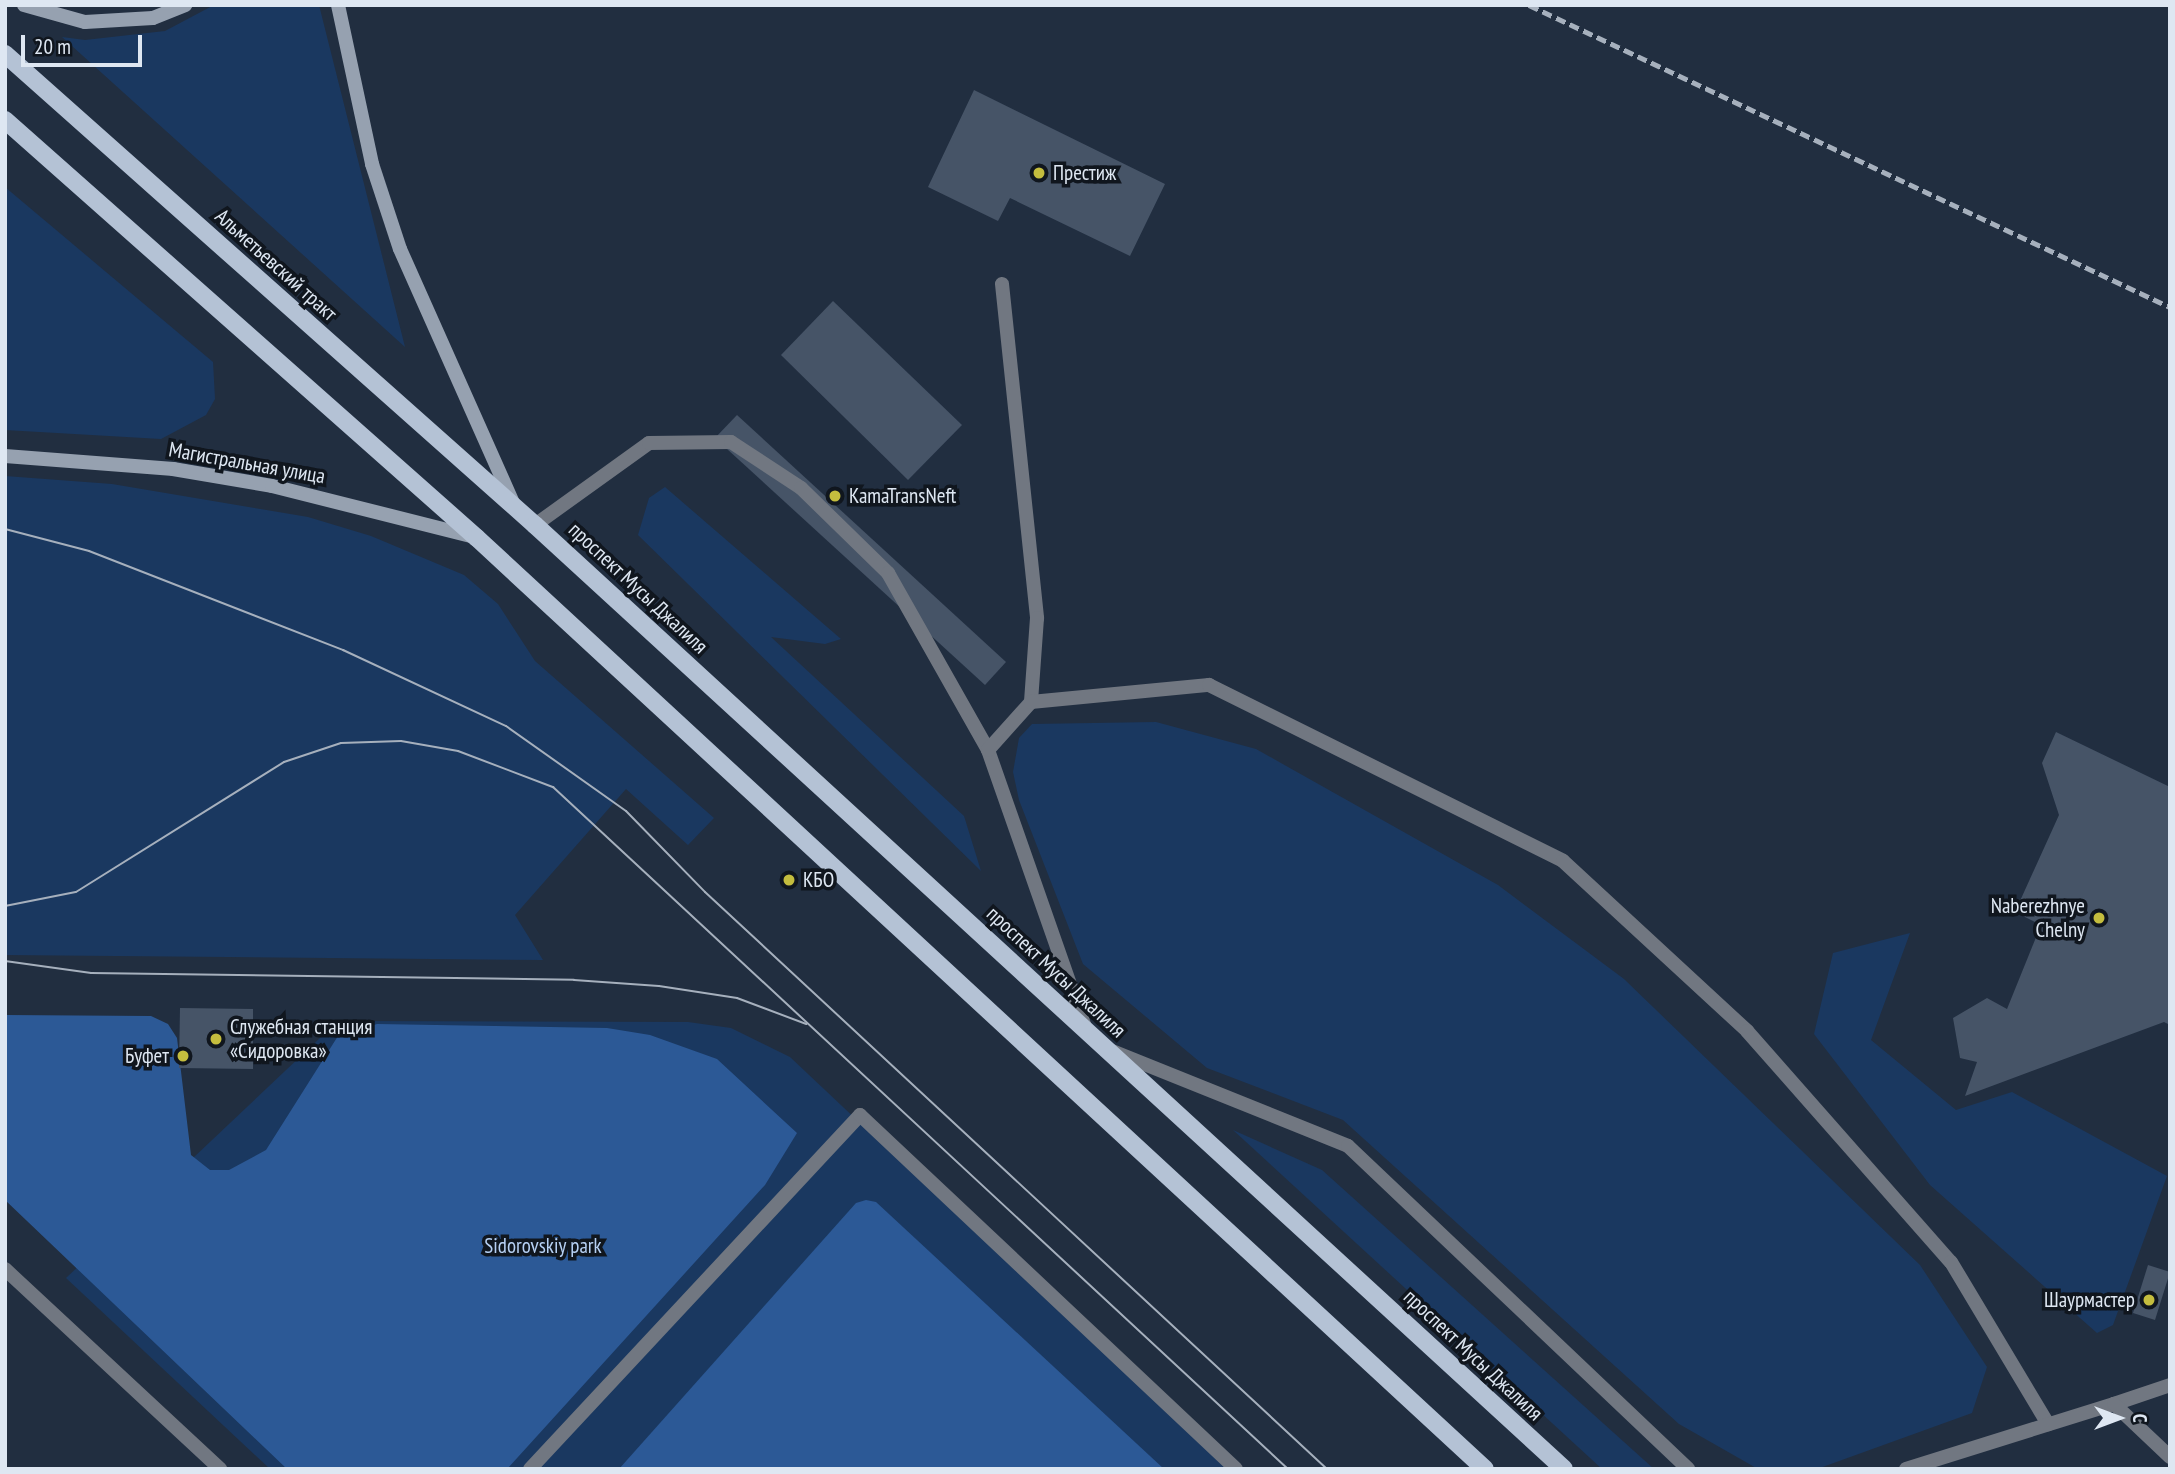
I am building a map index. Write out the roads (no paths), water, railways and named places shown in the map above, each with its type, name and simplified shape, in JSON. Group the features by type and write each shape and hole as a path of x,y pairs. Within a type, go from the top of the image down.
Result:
{"main road":[{"path":"24,5 85,22 153,18 186,5"},
{"path":"338,5 372,164 400,249 516,509"},
{"name":"Альметьевский тракт","path":"5,54 516,509"},
{"path":"5,120 477,538 1485,1469"},
{"name":"Магистральная улица","path":"5,456 173,469 272,486 477,538"},
{"name":"проспект Мусы Джалиля","path":"516,509 1564,1469"}],"street":[{"path":"988,750 1031,702 1037,618 1002,284"},
{"path":"535,525 649,443 731,442 801,488 888,573 988,750 1087,1031"},
{"path":"1031,702 1209,685 1563,861 1748,1031 1951,1262 2048,1424"},
{"path":"1106,1049 1348,1146 1688,1469"},
{"path":"530,1469 860,1115 1236,1469"},
{"path":"5,1269 220,1469"},
{"path":"1906,1469 2170,1385"},
{"path":"2114,1404 2170,1457"}],"tram line":[{"path":"5,529 89,551 343,650 506,726 626,811 705,892 1327,1469"},
{"path":"5,906 76,892 284,762 341,743 401,741 458,751 553,787 1288,1469"},
{"path":"5,961 91,973 574,980 659,986 737,998 806,1024"}],"railway":[{"path":"1529,5 2170,307"}],"place":[{"name":"Престиж","path":"1039,173"},
{"name":"KamaTransNeft","path":"835,496"},
{"name":"КБО","path":"789,880"},
{"name":"Naberezhnye Chelny","path":"2099,918"},
{"name":"Служебная станция «Сидоровка»","path":"216,1039"},
{"name":"Буфет","path":"183,1056"},
{"name":"Шаурмастер","path":"2149,1300"}],"park label":[{"name":"Sidorovskiy park","path":"543,1246"}]}
